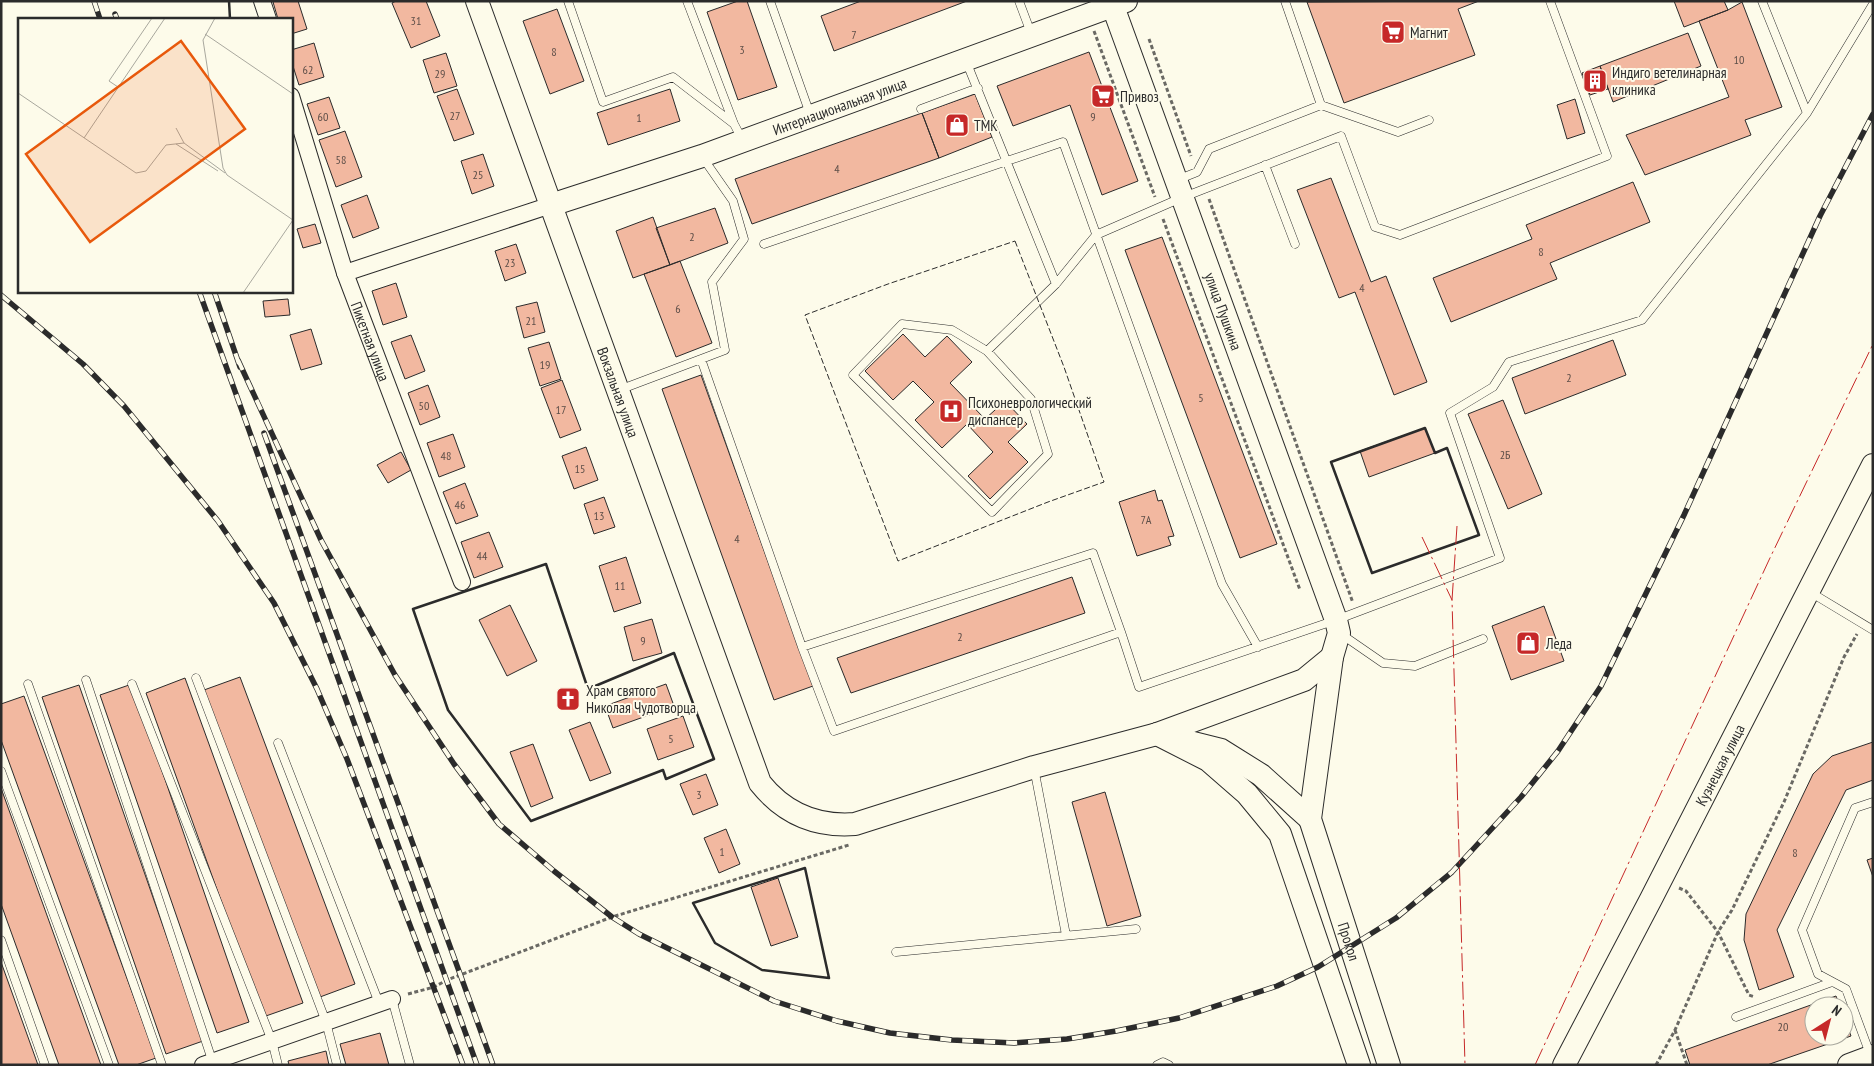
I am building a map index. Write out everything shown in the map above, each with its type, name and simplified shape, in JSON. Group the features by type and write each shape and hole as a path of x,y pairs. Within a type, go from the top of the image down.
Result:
{"main road":[{"name":"Вокзальная улица","path":"477,1 760,783 770,795 793,812 825,824 842,825 855,824 1034,768"},
{"name":"Интернациональная улица","path":"551,204 702,156 738,132 811,116 1116,3"},
{"name":"улица Пушкина","path":"1116,3 1178,189 1344,622"},
{"name":"Кузнецкая улица","path":"1564,1065 1873,465"},
{"path":"1310,818 1332,657 1344,622"},
{"path":"1034,768 1157,734 1304,680 1332,657"},
{"path":"1157,734 1220,750 1261,775 1310,818"},
{"path":"1157,734 1208,760 1247,794 1280,834 1359,1065"},
{"name":"Прокол","path":"1310,818 1389,1065"},
{"path":"1849,1065 1872,1056"}],"street":[{"path":"262,1 268,18"},
{"name":"Пикетная улица","path":"292,99 346,273 462,582"},
{"path":"346,273 551,204"},
{"path":"210,1064 385,1001"}],"lane":[{"path":"568,1 603,102 673,77 738,132"},
{"path":"687,1 738,132"},
{"path":"770,1 811,116"},
{"path":"1019,1 1032,35"},
{"path":"1285,1 1321,105"},
{"path":"1178,189 1205,189 1341,136 1374,227 1400,235 1607,156 1550,1"},
{"path":"1762,1 1807,113"},
{"path":"802,646 1093,553 1139,687 1258,647 1344,622 1500,558 1450,413 1493,387 1509,362 1642,320 1807,113 1873,4"},
{"path":"965,59 1056,284"},
{"path":"921,109 978,88"},
{"path":"987,352 1056,284 1096,235 1159,208 1197,172 1209,149 1321,105 1398,132 1429,120"},
{"path":"764,244 1063,142 1222,584 1258,647"},
{"path":"618,390 725,350 712,282 744,239 733,201 702,156"},
{"path":"1265,165 1295,244"},
{"path":"902,324 952,330 987,352 1031,399 1048,454 992,512 853,375 902,324"},
{"path":"701,359 802,646 834,731 1121,632"},
{"path":"1808,592 1873,630"},
{"path":"1344,622 1383,663 1416,666 1483,639"},
{"path":"196,678 326,1022 337,1065"},
{"path":"86,680 210,1064"},
{"path":"28,684 162,1065"},
{"path":"132,684 272,1041 278,1065"},
{"path":"278,743 410,1065"},
{"path":"1034,768 1066,935"},
{"path":"1,771 110,1065"},
{"path":"1872,1056 1846,989 1818,974 1802,930 1855,808 1873,802"},
{"path":"896,952 1136,929"},
{"path":"1,940 45,1065"},
{"path":"1736,1017 1832,982"},
{"path":"1157,1065 1163,1062 1169,1065"}],"path":[{"path":"1093,28 1300,590"},
{"path":"1149,39 1197,172"},
{"path":"1205,189 1344,622"},
{"path":"1656,1065 1674,1030 1718,932 1732,910 1784,802 1844,657 1863,624"},
{"path":"385,1001 434,987 447,980 612,917 858,843"},
{"path":"1660,879 1686,891 1718,932 1749,995 1771,1004"},
{"path":"1674,1030 1687,1065"}],"building":[{"path":"298,1 307,29 292,34 292,18 278,18 273,2"},
{"path":"396,1 426,1 440,36 411,48 392,3"},
{"path":"738,1 747,1 777,87 738,100 707,12"},
{"path":"861,1 967,1 834,51 821,16"},
{"name":"Магнит","path":"1479,1 1458,9 1475,55 1344,103 1307,2"},
{"path":"1674,1 1724,1 1728,10 1684,27"},
{"path":"1742,2 1782,107 1745,120 1751,135 1645,175 1626,135 1729,97 1699,21 1728,10"},
{"path":"557,9 584,81 550,94 523,21"},
{"path":"1688,33 1701,66 1613,102 1600,66"},
{"path":"314,43 324,77 299,85 292,63 292,50"},
{"path":"1089,52 1138,181 1102,195 1070,105 1013,126 997,86"},
{"path":"446,53 457,86 434,93 423,60"},
{"name":"Индиго ветелинарная клиника","path":"1600,66 1608,89 1590,95 1582,73"},
{"path":"457,89 474,134 454,141 437,96"},
{"path":"670,89 680,121 608,145 597,113"},
{"name":"ТМК","path":"975,94 992,137 939,158 922,113"},
{"path":"329,97 340,128 318,135 307,104"},
{"path":"1575,99 1585,133 1567,139 1557,105"},
{"path":"922,113 939,158 752,224 735,179"},
{"path":"345,131 362,177 336,187 319,140"},
{"path":"483,154 494,186 472,194 461,161"},
{"path":"1331,178 1371,282 1386,276 1427,382 1394,395 1355,292 1339,298 1297,190"},
{"path":"1633,182 1650,222 1550,263 1557,279 1451,322 1433,278 1532,239 1526,225"},
{"path":"367,195 379,228 353,238 341,205"},
{"path":"715,208 728,243 670,265 656,228"},
{"path":"653,217 670,265 633,278 616,231"},
{"path":"315,224 321,243 303,248 297,229"},
{"path":"1162,237 1277,544 1240,558 1125,250"},
{"path":"516,244 526,273 505,281 495,251"},
{"path":"680,261 712,343 676,357 644,274"},
{"path":"396,283 407,317 383,325 372,291"},
{"path":"288,299 290,315 265,317 263,301"},
{"path":"537,302 545,332 524,338 516,307"},
{"path":"311,329 322,364 301,370 290,335"},
{"name":"Психоневрологический диспансер","path":"903,334 925,357 947,336 972,362 950,383 985,419 1005,401 1027,424 1008,442 1028,462 990,499 968,476 993,452 967,424 942,448 915,420 934,402 913,381 893,400 865,371"},
{"path":"411,335 425,371 405,379 391,342"},
{"path":"1613,340 1626,375 1525,414 1512,378"},
{"path":"549,342 561,379 540,386 528,348"},
{"path":"701,375 813,686 774,700 662,389"},
{"path":"562,380 581,430 560,438 541,388"},
{"path":"428,385 440,417 420,425 408,393"},
{"path":"1503,400 1542,494 1508,509 1468,414"},
{"path":"1425,428 1435,453 1369,477 1360,451"},
{"path":"453,434 465,467 439,477 427,443"},
{"path":"586,447 598,480 574,489 562,456"},
{"path":"401,452 411,470 388,483 377,465"},
{"path":"465,483 478,516 456,524 443,492"},
{"path":"1155,490 1158,501 1162,500 1174,536 1168,537 1171,545 1137,556 1119,502"},
{"path":"604,497 615,527 594,534 584,504"},
{"path":"489,532 503,567 474,578 461,542"},
{"path":"626,557 641,603 614,612 599,566"},
{"path":"1072,577 1085,613 851,693 837,658"},
{"path":"510,605 537,661 507,676 479,620"},
{"name":"Леда","path":"1544,606 1564,661 1511,680 1492,626"},
{"path":"652,619 662,653 633,661 624,627"},
{"path":"240,677 355,984 320,997 204,690"},
{"path":"185,678 303,1003 263,1017 146,693"},
{"path":"132,684 249,1022 217,1033 100,695"},
{"path":"666,684 674,706 613,728 605,706"},
{"path":"79,685 203,1041 166,1054 42,697"},
{"path":"24,696 156,1058 136,1065 119,1065 1,740 1,704"},
{"path":"683,716 694,747 658,760 647,729"},
{"path":"590,722 611,773 590,781 569,730"},
{"path":"1873,742 1873,780 1846,790 1777,930 1794,977 1759,990 1744,940 1746,914 1813,774 1832,756"},
{"path":"533,744 553,798 531,807 510,752"},
{"path":"706,774 718,805 693,815 680,784"},
{"path":"1,788 101,1065 59,1065 1,904"},
{"path":"1105,792 1141,916 1107,926 1072,802"},
{"path":"726,829 740,864 719,873 704,838"},
{"path":"1873,858 1873,877 1867,860"},
{"path":"778,878 798,937 771,946 751,887"},
{"path":"1,962 38,1065 1,1065"},
{"path":"1804,1007 1804,1046 1822,1046 1767,1065 1690,1065 1685,1050"},
{"path":"380,1033 389,1065 346,1065 340,1044"},
{"path":"326,1051 329,1065 289,1065 288,1061"}],"railway":[{"path":"94,1 100,18"},
{"path":"115,14 117,18"},
{"path":"238,360 321,540 395,675 454,764 499,824 554,871 612,917 639,934 774,1001 837,1021 890,1033 952,1040 1014,1043 1067,1039 1179,1018 1277,986 1318,967 1396,918 1452,872 1521,797 1558,751 1601,686 1684,515 1820,216 1873,114"},
{"path":"199,292 477,1065"},
{"path":"214,292 240,367"},
{"path":"1,295 83,364 124,406 218,521 274,603 317,689 347,759 463,1065"},
{"path":"264,433 493,1065"}],"fence":[{"path":"1015,241 1064,367 1104,482 898,561 805,315 888,284 1015,241"}],"wall":[{"path":"229,1 230,18"},
{"path":"1425,428 1435,453 1447,448 1479,535 1372,573 1331,462 1425,428"},
{"path":"546,564 588,689 674,653 714,759 666,779 663,770 531,821 448,710 413,609 546,564"},
{"path":"805,868 829,978 762,970 715,943 693,903 805,868"}],"power":[{"path":"1535,1065 1769,560 1873,344"},
{"path":"1457,526 1452,600 1465,1065"},
{"path":"1422,537 1452,600"}],"place":[{"name":"Магнит","path":"1393,32"},
{"name":"Индиго ветелинарная клиника","path":"1595,81"},
{"name":"Привоз","path":"1103,96"},
{"name":"ТМК","path":"957,125"},
{"name":"Психоневрологический диспансер","path":"951,411"},
{"name":"Леда","path":"1528,643"},
{"name":"Храм святого Николая Чудотворца","path":"568,699"}]}
